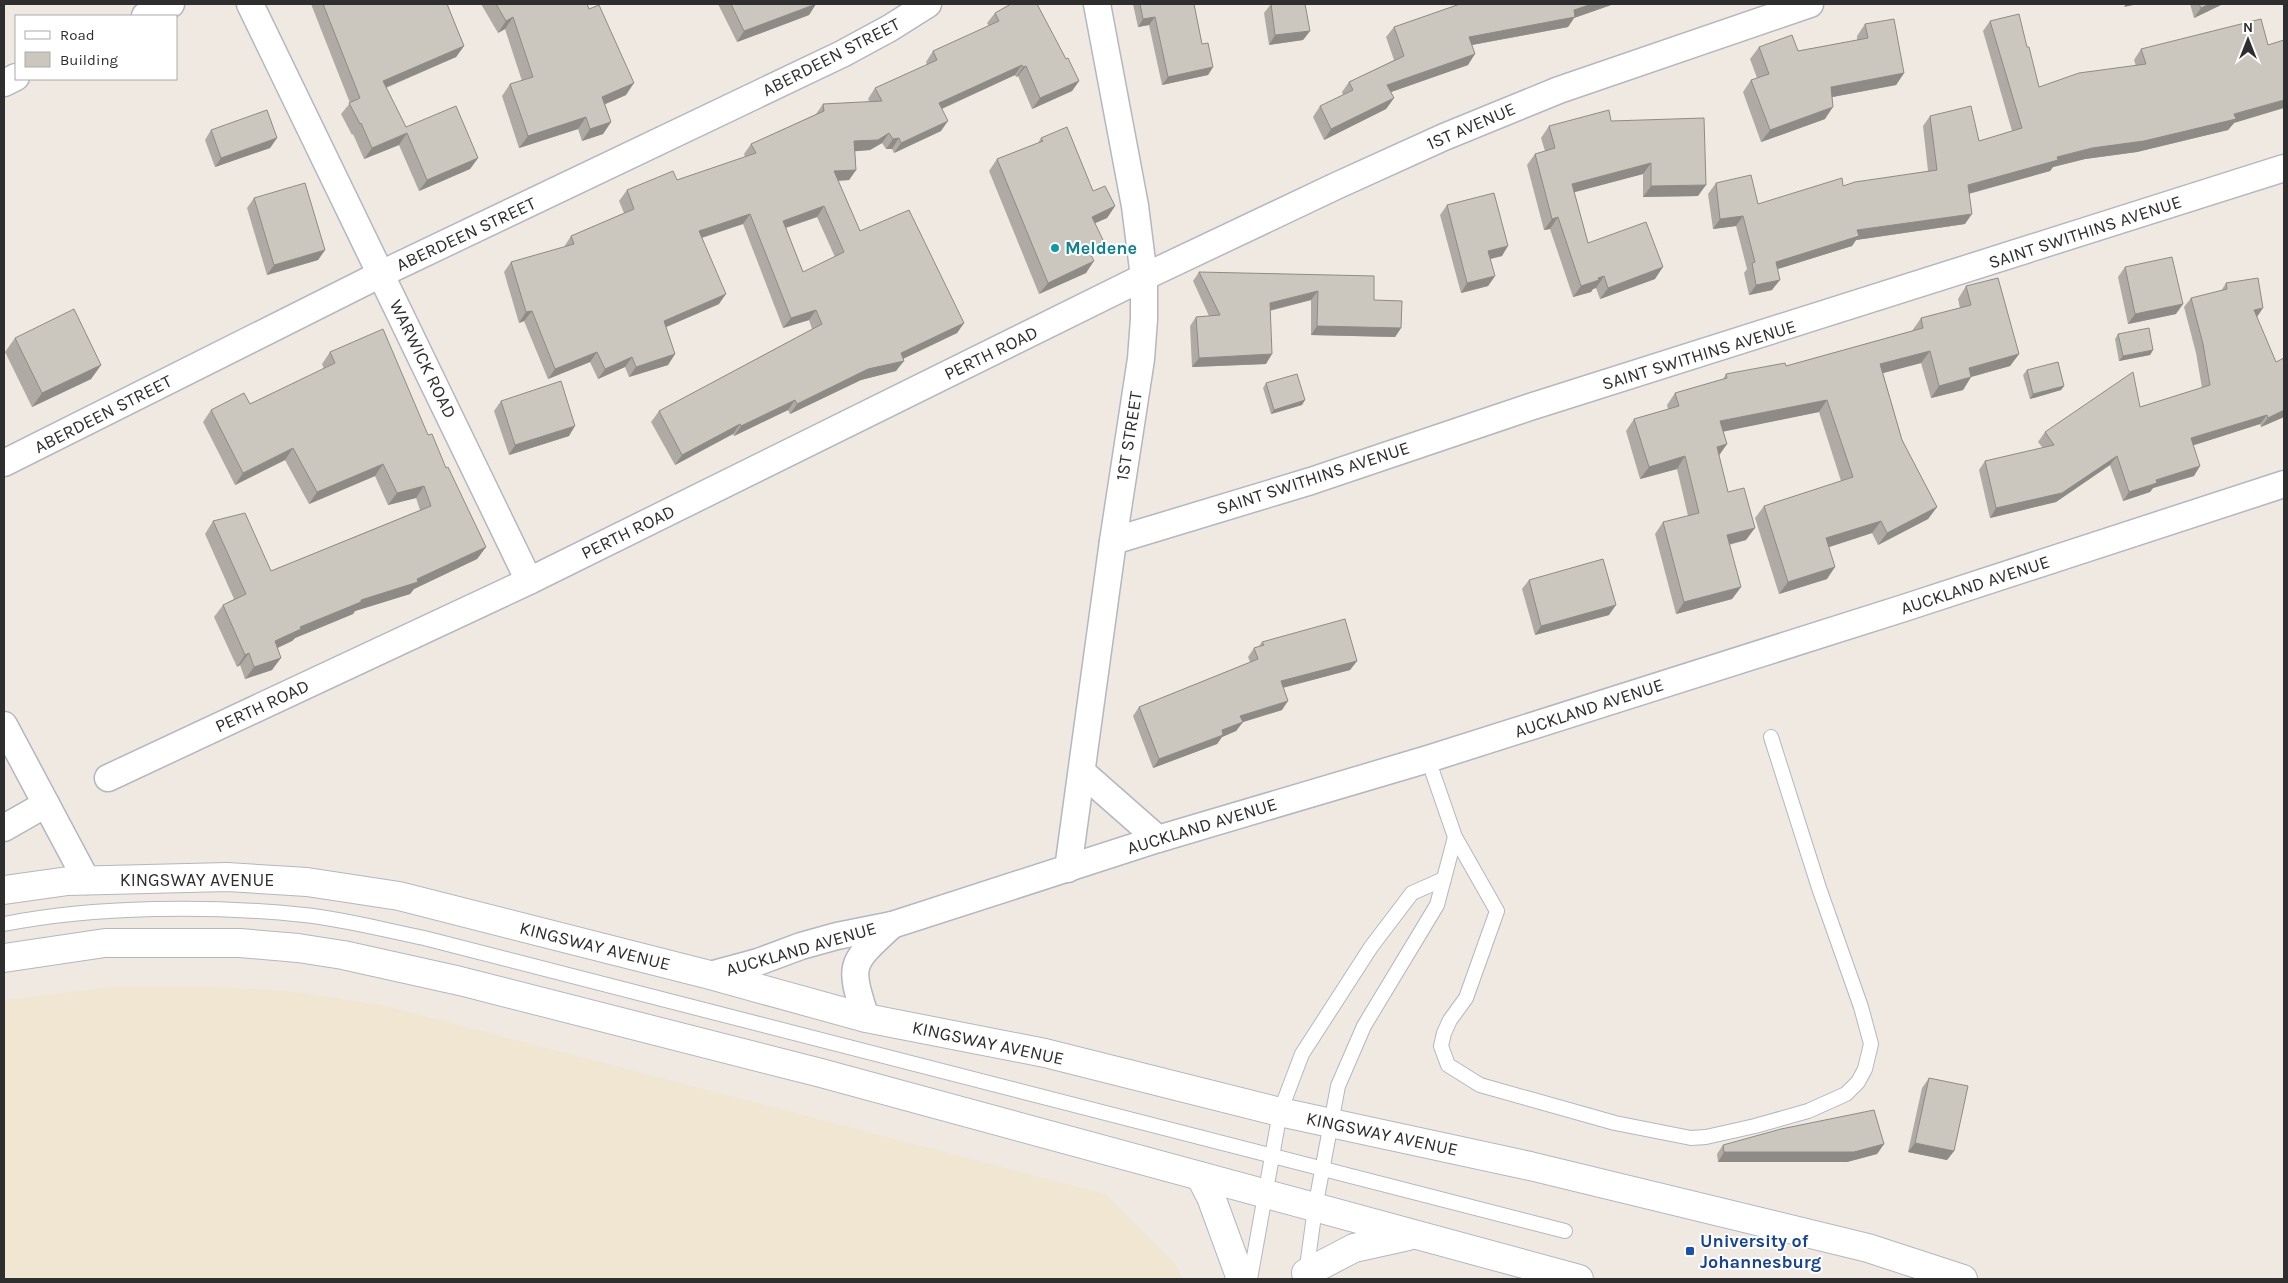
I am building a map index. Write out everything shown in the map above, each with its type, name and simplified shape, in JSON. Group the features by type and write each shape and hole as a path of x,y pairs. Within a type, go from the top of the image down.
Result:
{"main road":[{"name":"KINGSWAY AVENUE","path":"4,890 68,881 227,877 307,882 399,896 710,975 866,1018 1045,1053 1280,1112 1530,1166 1868,1248 1963,1279"},
{"path":"4,958 105,943 240,943 298,948 401,967 821,1073 1579,1279"},
{"path":"1200,1176 1210,1197 1241,1279"},
{"path":"1306,1276 1354,1248 1412,1235"}],"street":[{"path":"147,15 171,4"},
{"name":"WARWICK ROAD","path":"250,4 529,581"},
{"name":"ABERDEEN STREET","path":"4,463 382,274 842,54 890,28 928,4"},
{"name":"1ST STREET","path":"1068,869 1083,773 1113,541 1141,359 1144,277 1135,206 1097,4"},
{"name":"1ST AVENUE","path":"1144,277 1336,186 1504,111 1559,90 1810,4"},
{"name":"SAINT SWITHINS AVENUE","path":"1113,541 1311,481 1540,404 2284,168"},
{"name":"PERTH ROAD","path":"108,778 529,581 1144,277"},
{"name":"AUCKLAND AVENUE","path":"710,975 758,962 801,946 837,936 892,925 1158,839 1428,759 1904,608 2284,484"},
{"path":"4,725 88,881"},
{"path":"1083,773 1158,839"},
{"path":"4,828 46,804"},
{"name":"AUCKLAND AVENUE","path":"866,1018 854,982 855,970 858,960 865,949 892,925"}],"lane":[{"path":"1428,759 1455,837 1497,911 1466,998 1444,1033 1441,1046 1443,1056 1448,1065 1480,1085 1614,1123 1691,1138 1706,1137 1756,1126 1808,1110 1846,1094 1858,1082 1865,1070 1871,1044 1858,998 1819,888 1771,737"},
{"path":"1306,1276 1315,1208 1338,1086 1364,1026 1437,905 1455,837"},
{"path":"1250,1279 1267,1195 1280,1112 1302,1054 1371,947 1412,893 1444,879"},
{"path":"4,924 76,915 205,909 305,915 424,938 1272,1154 1564,1231"}],"shaded area":[{"path":"120,986 201,986 289,991 382,1005 1105,1194 1177,1266 1182,1279 4,1279 4,1000"}],"building":[{"path":"323,4 447,4 464,46 383,81 406,127 456,106 478,158 427,180 407,133 372,148 361,123 349,103 360,98"},
{"path":"496,4 587,4 589,9 599,5 634,83 602,97 611,122 590,129 586,117 528,136 510,84 533,77 513,17 506,21"},
{"path":"731,4 816,4 744,31"},
{"path":"1011,4 1037,4 1079,81 1040,98 1026,66 1023,67 1022,65 939,103 948,121 901,143 899,138 893,139 889,133 878,140 854,141 856,170 834,171 860,231 909,210 964,323 901,353 904,361 868,369 797,404 795,400 741,426 740,424 682,455 659,411 822,324 816,310 791,318 750,214 699,231 726,294 664,321 675,354 636,367 632,357 605,369 597,352 555,369 532,311 526,312 511,262 574,244 571,236 634,209 627,190 673,171 677,180 756,153 751,144 824,111 823,104 882,101 875,88 937,60 933,51 999,21 995,13","holes":["824,206 844,252 803,272 783,221"]},
{"path":"1140,4 1194,4 1202,44 1208,43 1213,67 1168,77 1155,17 1143,19"},
{"path":"1271,4 1305,4 1310,31 1275,35"},
{"path":"1460,4 1592,4 1574,10 1575,17 1469,37 1475,54 1387,85 1394,98 1331,129 1320,106 1353,90 1349,82 1404,56 1394,27"},
{"path":"2199,4 2210,4 2201,8"},
{"path":"2019,14 2039,87 2079,73 2146,64 2141,49 2261,19 2268,45 2284,40 2284,100 2234,114 2236,119 2144,141 2092,148 2057,157 2058,160 1968,185 1972,214 1857,230 1859,236 1776,262 1780,280 1756,285 1752,263 1755,262 1743,216 1720,219 1716,183 1751,175 1758,204 1842,178 1843,186 1855,182 1937,170 1930,116 1971,106 1979,141 2022,128 1990,21"},
{"path":"1894,19 1904,73 1831,87 1833,107 1770,130 1751,80 1769,74 1759,47 1792,35 1798,51 1868,38 1865,24"},
{"path":"267,110 277,138 221,158 211,130"},
{"path":"1609,110 1611,121 1704,118 1706,185 1651,186 1651,163 1572,184 1588,243 1646,222 1663,267 1608,288 1604,276 1598,278 1599,280 1581,286 1558,217 1552,219 1535,154 1555,148 1549,126"},
{"path":"1067,127 1093,191 1105,186 1115,206 1092,217 1104,242 1088,249 1094,261 1048,283 997,159 1043,141 1041,138"},
{"path":"305,183 325,250 274,265 254,198"},
{"path":"1494,193 1508,246 1488,251 1495,276 1467,283 1447,205"},
{"path":"2172,257 2183,304 2135,314 2125,267"},
{"path":"1199,272 1374,276 1374,300 1402,301 1401,328 1317,326 1318,291 1270,303 1272,354 1199,358 1196,317 1220,315"},
{"path":"1998,278 2019,354 1969,368 1971,377 1939,386 1930,351 1880,364 1902,440 1937,507 1887,533 1881,521 1826,538 1835,567 1788,582 1764,506 1853,477 1827,400 1720,421 1727,444 1717,447 1728,492 1744,488 1755,528 1727,535 1741,587 1684,602 1663,522 1699,513 1685,456 1649,467 1634,419 1679,406 1675,393 1727,378 1726,374 1785,363 1786,366 1923,328 1921,318 1971,305 1966,286"},
{"path":"2258,278 2263,308 2254,310 2276,362 2284,358 2284,410 2268,418 2267,415 2191,438 2200,466 2156,480 2157,483 2129,492 2117,456 2062,493 1996,508 1985,461 2054,445 2045,432 2133,372 2140,407 2210,385 2203,344 2191,298 2227,289 2226,283"},
{"path":"74,309 101,365 42,393 15,338"},
{"path":"2149,328 2153,350 2123,356 2118,334"},
{"path":"383,329 428,435 432,434 446,468 448,467 486,547 417,579 418,582 361,600 361,602 300,627 301,629 275,641 281,658 254,667 249,653 245,655 223,605 246,594 213,521 245,513 271,571 431,506 424,486 397,493 383,464 317,492 293,448 243,473 211,410 244,393 250,404 335,363 330,352"},
{"path":"2058,362 2064,386 2033,394 2027,370"},
{"path":"1297,374 1305,400 1274,410 1266,383"},
{"path":"561,381 575,426 515,445 501,401"},
{"path":"1603,559 1616,605 1541,626 1529,580"},
{"path":"1345,619 1357,661 1281,681 1288,701 1240,716 1243,722 1222,730 1223,735 1159,759 1139,707 1258,659 1254,648 1264,645 1262,642"},
{"path":"1929,1078 1968,1086 1954,1151 1915,1143"},
{"path":"1874,1110 1884,1144 1854,1152 1724,1152 1723,1145 1781,1129"}],"place":[{"name":"Meldene","path":"1055,248"},
{"name":"University of Johannesburg","path":"1690,1251"}]}
